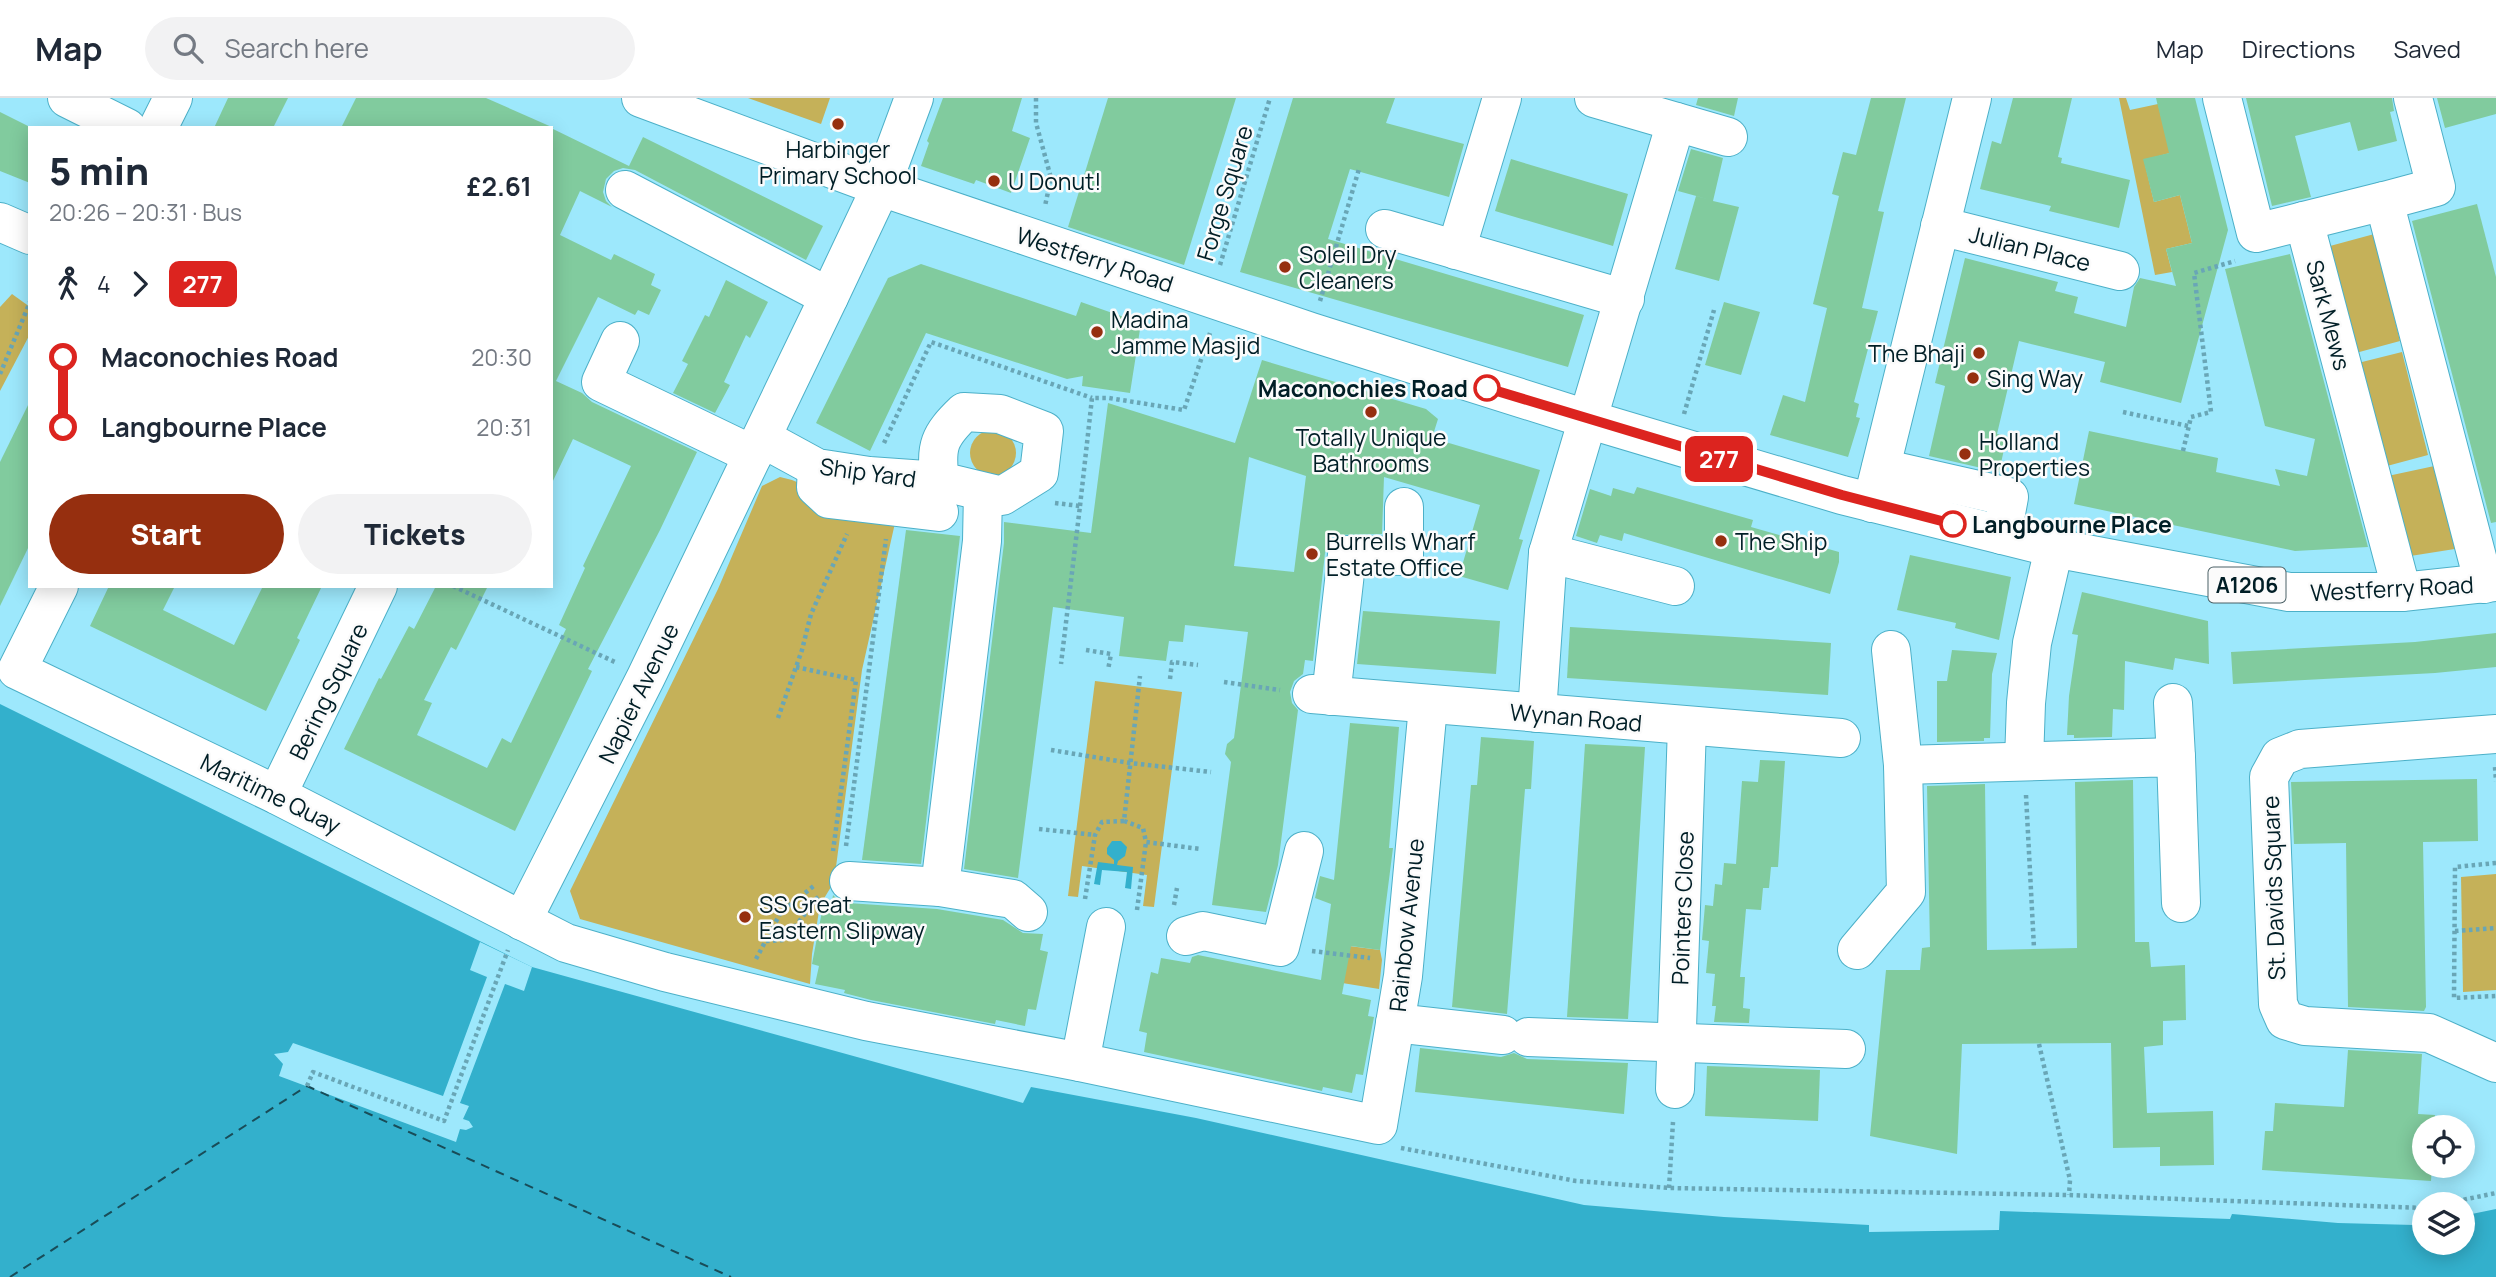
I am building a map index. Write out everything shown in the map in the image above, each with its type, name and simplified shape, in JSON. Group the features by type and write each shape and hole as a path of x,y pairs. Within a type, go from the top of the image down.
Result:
{"street":[{"path":"67,98 123,126"},
{"path":"159,126 173,98"},
{"name":"Westferry Road","path":"641,98 881,187 1311,332 1675,445 1877,485 2002,535 2054,548 2289,592 2402,592 2490,583"},
{"name":"Napier Avenue","path":"523,921 646,677 881,187 914,98"},
{"path":"1457,250 1502,98"},
{"path":"1594,98 1728,137"},
{"path":"1877,485 1972,98"},
{"path":"2222,98 2256,233 2436,187 2413,98"},
{"path":"1537,713 1548,553 1676,122"},
{"path":"625,191 829,296"},
{"path":"2384,201 2490,583"},
{"name":"Sark Mews","path":"2304,221 2402,592"},
{"path":"0,222 28,234"},
{"name":"Julian Place","path":"1940,226 2120,271"},
{"path":"1385,229 1625,299"},
{"name":"Ship Yard","path":"620,341 601,382 757,446 817,467 869,476 940,496 983,493 1002,496 1039,473 1044,431 1000,414 964,412 949,427 937,450 940,496"},
{"path":"817,467 816,487 829,499 860,504 940,496"},
{"path":"940,887 982,541 983,493"},
{"path":"1322,695 1347,555 1404,556 1404,507"},
{"path":"2024,761 2032,643 2054,548"},
{"path":"1548,553 1675,586"},
{"name":"Maritime Quay","path":"58,588 17,670 277,795 523,921"},
{"name":"Bering Square","path":"277,795 377,588"},
{"path":"1857,950 1906,892 1903,765 1891,650"},
{"name":"Wynan Road","path":"1322,695 1428,706 1840,738"},
{"path":"2173,703 2181,903"},
{"name":"Rainbow Avenue","path":"1080,1062 1378,1125 1403,976 1428,706"},
{"name":"Pointers Close","path":"1675,1089 1687,726"},
{"name":"St. Davids Square","path":"2496,734 2300,749 2280,757 2269,776 2278,1004 2285,1020 2305,1026 2429,1033 2496,1063"},
{"path":"1903,765 2176,757"},
{"path":"1180,922 1203,932 1280,947 1304,850"},
{"path":"836,876 940,887 1013,899 1028,912"},
{"path":"523,921 566,943 814,1009 1080,1062 1109,919"},
{"path":"1395,1023 1515,1036 1846,1049"}],"path":[{"path":"1035,240 1051,177 1036,123 1036,98"},
{"name":"Forge Square","path":"1080,506 1092,398 1109,398 1184,410 1270,98"},
{"path":"1311,332 1359,169"},
{"path":"2183,451 2191,417 2211,412 2194,273 2234,262 2256,233"},
{"path":"0,374 28,307"},
{"path":"1675,445 1713,310"},
{"path":"2123,412 2188,426"},
{"path":"1054,503 1080,506 1061,664"},
{"path":"765,941 785,940 836,876 887,531 860,504 811,614 779,718"},
{"path":"457,588 646,677"},
{"path":"1086,650 1111,654 1108,670"},
{"path":"1170,679 1172,662 1198,665"},
{"path":"796,667 856,680 836,876"},
{"path":"1124,821 1140,676"},
{"path":"1224,682 1322,695"},
{"path":"1051,750 1130,763 1211,772"},
{"path":"2024,761 2034,948"},
{"path":"1124,821 1143,828 1146,842 1109,919 1095,835 1102,822 1124,821"},
{"path":"1039,829 1095,835"},
{"path":"1146,842 1200,849"},
{"path":"2496,863 2455,867 2454,998 2496,996"},
{"path":"739,990 781,912 836,876"},
{"path":"1177,888 1180,922"},
{"path":"307,1086 313,1072 444,1121 506,954 523,921"},
{"path":"2455,931 2496,928"},
{"path":"1280,947 1382,960"},
{"path":"2039,1044 2070,1180 2068,1195"},
{"path":"1675,1089 1669,1188 2068,1195 2412,1208"},
{"path":"2475,1198 2496,1194"}],"shaded area":[{"path":"748,98 830,98 821,124"},
{"path":"2119,98 2126,98 2130,110 2158,104 2170,153 2144,160 2154,202 2180,195 2192,243 2166,249 2172,272 2155,275"},
{"path":"2378,233 2387,288 2400,341 2352,354 2330,246"},
{"path":"12,294 28,306 28,338 0,391 0,307"},
{"path":"2402,352 2428,455 2372,470 2346,366"},
{"path":"993,430 1009,437 1016,453 1009,469 993,476 977,469 970,453 977,437"},
{"path":"2439,465 2461,548 2404,557 2383,477"},
{"path":"780,477 895,523 862,670 834,882 820,905 810,984 580,919 570,891 718,589 762,486"},
{"path":"1095,681 1182,692 1154,907 1143,906 1147,875 1082,866 1078,897 1068,896"},
{"path":"2496,874 2496,990 2463,992 2461,877"},
{"path":"1326,943 1380,950 1382,960 1379,989 1324,980"}],"water":[{"path":"0,704 532,967 1023,1103 1031,1087 1196,1118 1584,1205 1724,1217 1869,1225 1869,1232 1999,1230 2000,1211 2230,1219 2232,1214 2338,1223 2412,1225 2412,1255 2475,1255 2475,1213 2496,1209 2496,1277 0,1277"},
{"path":"1112,841 1121,841 1127,847 1125,856 1117,865 1133,867 1131,889 1125,888 1127,872 1102,870 1100,885 1094,884 1098,862 1114,864 1114,860 1107,854 1107,848"}],"pier":[{"path":"480,942 532,967 524,991 505,984 460,1103 469,1106 463,1119 469,1121 473,1127 460,1129 456,1142 279,1076 283,1064 274,1054 288,1052 293,1043 443,1096 487,977 470,970"}],"building":[{"path":"228,98 288,98 274,126 215,126"},
{"path":"356,98 486,98 549,126 342,126"},
{"path":"943,98 1022,98 1012,131 1030,138 1011,193 976,180 974,184 921,166"},
{"path":"1108,98 1236,98 1184,265 1068,227"},
{"path":"1293,98 1395,98 1386,123 1464,144 1449,197 1350,169 1328,239 1584,315 1568,367 1240,272"},
{"path":"1698,98 1738,98 1734,116 1696,105"},
{"path":"1871,98 1906,98 1878,211 1884,212 1862,308 1878,311 1854,402 1859,404 1856,417 1860,418 1848,457 1770,435 1783,395 1805,402 1827,308 1813,304 1839,196 1832,194 1843,152 1856,155"},
{"path":"2013,98 2072,98 2058,157 2062,158 2061,163 2130,180 2119,228 2049,211 2051,206 1980,189 1992,141 2001,144"},
{"path":"2156,98 2195,98 2228,230 2181,403 2100,382 2105,362 2019,341 1997,434 2007,436 1999,472 1929,456 1945,386 1935,383 1965,258 2058,282 2055,291 2078,297 2074,313 2126,327 2134,287 2140,278 2176,286 2166,249 2192,243 2180,195 2154,202 2143,159 2169,153"},
{"path":"2246,98 2392,98 2394,111 2390,112 2397,141 2358,151 2350,122 2295,136 2311,197 2272,206"},
{"path":"2437,98 2496,98 2496,114 2445,128"},
{"path":"0,112 28,126 28,182 0,171"},
{"path":"553,129 629,166 643,137 823,226 806,260 635,170 623,168 614,171 606,179 603,192 612,207 580,191 560,235 611,260 614,254 655,274 651,285 661,290 649,315 638,310 635,315 598,297 556,381 582,393 592,402 697,452 588,669 592,671 515,831 344,749 379,678 381,679 409,626 414,629 435,588 487,588 456,650 451,647 424,700 432,703 417,735 487,768 502,738 511,743 566,629 559,625 585,568 583,566 631,466 573,439 553,481"},
{"path":"1691,149 1723,158 1713,201 1739,207 1719,281 1675,269 1696,196 1711,200 1678,191"},
{"path":"1511,159 1628,194 1613,246 1495,211"},
{"path":"2477,204 2496,277 2496,522 2491,523 2412,221"},
{"path":"2290,254 2368,547 2295,551 2074,504 2089,431 2218,458 2216,472 2280,486 2275,469 2307,476 2315,439 2265,426 2225,269"},
{"path":"921,264 1076,316 1081,302 1141,323 1130,393 1082,386 1083,376 1067,379 926,333 870,451 816,423 888,278"},
{"path":"726,280 768,302 750,338 746,335 724,382 730,385 715,413 673,393 688,364 682,361 705,315 709,317"},
{"path":"1724,302 1760,312 1741,375 1705,365"},
{"path":"1262,360 1426,409 1438,419 1432,438 1540,470 1519,539 1523,540 1508,590 1459,576 1480,505 1384,477 1382,534 1330,535 1325,553 1313,661 1305,660 1303,674 1294,681 1290,692 1292,703 1298,710 1278,865 1266,912 1212,905 1231,762 1225,754 1227,744 1234,738 1248,632 1185,625 1183,642 1169,641 1166,661 1119,656 1124,617 1053,607 1018,878 964,869 1004,543 1004,522 1091,533 1108,403 1235,443","holes":["1249,457 1306,476 1294,572 1234,566"]},
{"path":"28,405 28,548 0,606 0,462"},
{"path":"1637,487 1753,520 1751,527 1839,552 1830,594 1624,533 1622,541 1600,535 1597,543 1576,536 1590,489 1611,496 1613,488 1634,494"},
{"path":"906,530 960,536 921,864 862,860"},
{"path":"1910,555 2011,577 1999,640 1955,628 1956,623 1897,610"},
{"path":"108,588 174,588 163,610 234,645 262,588 321,588 266,711 90,626"},
{"path":"2082,592 2208,621 2209,664 2175,658 2173,670 2125,661 2124,710 2113,709 2112,737 2074,738 2074,735 2067,735 2069,696 2078,635 2072,634"},
{"path":"1363,611 1500,621 1496,674 1357,664"},
{"path":"1570,627 1831,643 1828,695 1567,678"},
{"path":"2496,633 2496,667 2233,684 2231,652 2415,642"},
{"path":"1952,650 1997,653 1992,674 1990,738 1984,738 1984,741 1937,742 1937,681 1947,681"},
{"path":"1350,723 1399,727 1389,848 1393,848 1380,950 1351,946 1342,994 1371,1000 1368,1016 1374,1017 1363,1075 1356,1074 1352,1093 1323,1087 1322,1091 1144,1052 1147,1033 1139,1031 1151,972 1158,974 1161,958 1190,963 1192,957 1198,955 1321,980 1331,904 1315,898 1320,876 1334,880"},
{"path":"1481,737 1534,741 1531,789 1525,789 1507,1014 1452,1007 1471,785 1477,785"},
{"path":"1585,744 1645,747 1628,1019 1567,1017"},
{"path":"1760,760 1785,761 1778,867 1771,867 1769,888 1763,888 1761,910 1746,909 1740,977 1745,977 1743,1008 1750,1009 1749,1023 1714,1022 1716,1006 1712,1006 1715,974 1706,973 1709,941 1702,940 1705,905 1713,906 1715,884 1722,885 1724,863 1736,864 1742,781 1758,782"},
{"path":"2477,779 2478,841 2423,842 2424,1011 2348,1007 2346,843 2294,844 2291,782"},
{"path":"2133,780 2135,942 2149,942 2151,967 2185,965 2186,1020 2163,1021 2163,1045 2144,1047 2147,1113 2213,1111 2214,1165 2160,1166 2160,1147 2113,1148 2111,1043 1962,1044 1957,1154 1870,1136 1886,970 1920,970 1922,948 1930,947 1927,786 1985,784 1987,950 2077,948 2075,782"},
{"path":"833,895 848,903 937,909 1003,920 1023,933 1043,934 1040,950 1048,952 1036,1010 1028,1009 1025,1026 996,1020 995,1024 871,1000 844,993 845,990 815,984 819,966 812,964 823,906 831,908"},
{"path":"1420,1048 1501,1057 1514,1053 1527,1059 1628,1063 1624,1114 1415,1092"},
{"path":"2348,1050 2422,1054 2418,1114 2435,1115 2412,1115 2412,1178 2431,1178 2431,1181 2262,1170 2265,1131 2273,1131 2275,1103 2344,1107"},
{"path":"1707,1066 1820,1070 1818,1121 1705,1116"}],"ferry route":[{"path":"10,1277 307,1086 731,1277"}],"bus line":[{"name":"277","path":"1487,388 1842,495 1953,524"}],"place":[{"name":"Harbinger Primary School","path":"838,124"},
{"name":"U Donut!","path":"994,181"},
{"name":"Soleil Dry Cleaners","path":"1285,267"},
{"name":"Madina Jamme Masjid","path":"1097,332"},
{"name":"The Bhaji","path":"1979,353"},
{"name":"Sing Way","path":"1973,378"},
{"name":"Maconochies Road","path":"1487,388"},
{"name":"Totally Unique Bathrooms","path":"1371,412"},
{"name":"Holland Properties","path":"1965,454"},
{"name":"Langbourne Place","path":"1953,524"},
{"name":"The Ship","path":"1721,541"},
{"name":"Burrells Wharf Estate Office","path":"1312,554"},
{"name":"SS Great Eastern Slipway","path":"745,917"}]}
